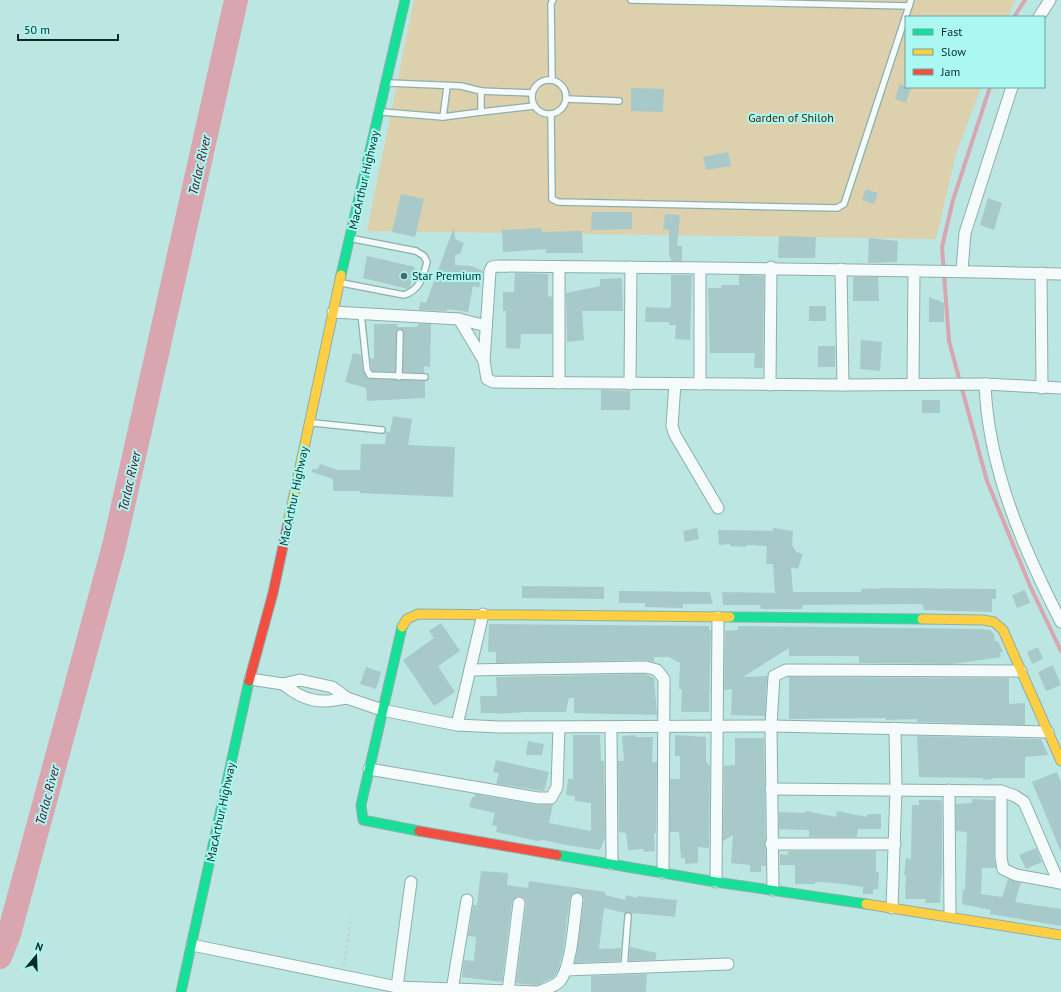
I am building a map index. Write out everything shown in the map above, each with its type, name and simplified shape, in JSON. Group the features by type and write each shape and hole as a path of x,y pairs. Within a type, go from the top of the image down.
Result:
{"main road":[{"name":"MacArthur Highway","path":"182,992 250,679 273,593 333,312 405,0"},
{"path":"1061,761 1003,630 994,622 983,620 418,614 407,619 402,628 361,805 363,820 371,823 716,882 950,916 1061,934"}],"street":[{"path":"1040,16 1050,0"},
{"path":"962,270 964,233 1012,88"},
{"path":"1061,274 962,270 841,270 771,267 700,269 631,267 492,267 490,271 484,361 487,379 493,382 843,386 985,384 1061,388"},
{"path":"559,267 559,383"},
{"path":"630,384 631,267"},
{"path":"770,385 771,267"},
{"path":"700,269 700,384"},
{"path":"841,270 843,386"},
{"path":"913,384 914,271"},
{"path":"1041,273 1042,388"},
{"path":"333,312 459,320 486,326"},
{"path":"459,320 484,361"},
{"path":"675,384 672,426 675,435 718,508"},
{"path":"985,384 991,441 1010,507 1043,587 1061,622"},
{"path":"457,725 483,614"},
{"path":"716,882 718,617"},
{"path":"470,670 646,667 657,670 664,679 663,873"},
{"path":"773,890 771,844 771,690 774,676 786,670 1021,671"},
{"path":"250,679 283,684 300,680 332,687 347,698 382,710 457,725 499,728 771,726 1048,732"},
{"path":"283,684 297,695 327,703 347,698"},
{"path":"611,727 612,864"},
{"path":"369,769 538,798 550,798 557,787 559,728"},
{"path":"892,908 896,789 895,728"},
{"path":"771,789 1001,791 1015,796 1024,802 1060,883"},
{"path":"949,790 950,916"},
{"path":"1001,791 1001,857 1003,869 1016,875 1060,883"},
{"path":"771,844 895,844"},
{"path":"397,987 411,882"},
{"path":"192,945 397,987 538,992 552,988 560,981 566,970 577,899"},
{"path":"452,990 467,900"},
{"path":"508,991 519,903"},
{"path":"566,970 728,964"}],"lane":[{"path":"552,80 551,4 553,0"},
{"path":"631,0 910,3 906,16"},
{"path":"551,114 552,198 558,202 837,208 844,204 905,18"},
{"path":"552,80 561,85 566,94 566,99 561,109 551,114 541,112 534,106 532,93 534,88 542,81 552,80"},
{"path":"386,82 446,87 461,86 481,90 532,93"},
{"path":"443,118 446,87"},
{"path":"481,90 481,112"},
{"path":"566,99 619,101"},
{"path":"380,112 443,118 534,106"},
{"path":"340,283 404,295 412,293 421,283 427,262 424,256 416,251 350,239"},
{"path":"361,314 367,370 370,375 425,377"},
{"path":"399,377 400,334"},
{"path":"310,422 382,430"},
{"path":"624,968 628,916"}],"path":[{"path":"343,976 351,918"}],"green space":[{"name":"Garden of Shiloh","path":"414,0 1015,0 1008,16 905,16 905,88 981,88 956,154 936,239 367,231"}],"building":[{"path":"900,84 905,86 905,88 911,88 906,103 895,99"},
{"path":"631,88 664,89 663,112 631,111"},
{"path":"728,152 731,166 706,170 703,157"},
{"path":"866,189 878,193 874,204 862,200"},
{"path":"401,194 424,199 415,237 392,232"},
{"path":"988,198 1002,203 994,230 980,225"},
{"path":"592,212 632,212 632,229 591,230"},
{"path":"665,214 680,215 677,246 682,246 682,261 671,261 671,257 669,257 669,230 663,229"},
{"path":"454,227 455,239 464,243 460,254 455,255 455,265 472,266 483,271 479,288 473,286 468,312 447,309 447,311 419,310 420,302 426,303"},
{"path":"541,228 542,232 582,231 583,253 546,253 546,249 503,252 502,230"},
{"path":"779,236 816,237 815,258 778,258"},
{"path":"869,238 898,241 897,262 868,263"},
{"path":"367,256 415,267 410,287 408,289 363,278"},
{"path":"515,273 548,274 548,297 552,296 552,334 521,334 520,349 506,348 506,311 503,311 503,292 514,292"},
{"path":"671,275 692,275 690,340 675,339 676,325 669,325 669,322 645,322 646,307 671,307"},
{"path":"739,275 764,276 763,368 754,368 755,353 710,353 708,288 721,288 721,285 739,285"},
{"path":"853,277 878,277 879,301 853,301"},
{"path":"622,278 623,311 582,311 584,340 567,342 566,293 600,286 600,279"},
{"path":"929,297 944,303 944,322 929,322"},
{"path":"809,306 826,306 826,321 809,321"},
{"path":"374,324 397,324 397,327 417,327 418,324 431,324 430,367 424,366 424,373 403,372 404,333 400,329 396,333 395,372 372,371 370,358 374,359"},
{"path":"861,340 882,342 880,371 860,369"},
{"path":"818,346 835,346 835,367 818,367"},
{"path":"353,353 361,355 363,371 368,379 425,381 425,398 367,401 366,388 345,382"},
{"path":"601,390 630,391 630,410 601,410"},
{"path":"922,400 940,400 940,413 922,413"},
{"path":"393,416 412,419 408,445 455,447 453,497 360,493 360,491 333,491 333,479 312,472 312,469 318,469 320,464 338,470 360,470 361,444 385,444 386,432 390,432"},
{"path":"697,528 699,539 685,542 683,531"},
{"path":"773,528 793,531 792,545 796,552 803,554 798,569 791,567 793,592 861,592 861,589 887,588 996,589 996,599 992,599 992,612 924,610 923,605 920,604 803,605 802,609 761,609 760,605 723,605 722,592 775,593 773,564 766,564 767,546 746,545 746,547 730,546 730,544 719,545 718,530 773,531"},
{"path":"522,586 604,587 604,599 522,598"},
{"path":"1025,590 1030,603 1017,608 1012,595"},
{"path":"619,591 710,592 713,604 683,604 683,608 645,607 645,603 619,603"},
{"path":"441,623 460,651 438,666 455,692 434,706 403,660 434,638 429,631"},
{"path":"489,624 709,626 709,630 711,630 709,712 681,712 682,689 679,689 680,663 669,657 654,657 654,662 646,660 496,663 496,652 488,652"},
{"path":"738,626 982,629 990,630 994,634 995,641 998,641 1003,652 1000,652 1001,657 953,664 859,663 859,656 789,656 789,648 743,677 767,676 765,716 731,715 732,689 724,690 725,631 738,630"},
{"path":"1038,647 1043,659 1032,664 1027,652"},
{"path":"1053,665 1061,685 1046,691 1038,672"},
{"path":"366,667 381,672 376,689 360,684"},
{"path":"645,674 654,678 657,715 574,713 574,698 569,698 566,712 481,713 480,696 497,696 496,677"},
{"path":"789,677 1009,678 1009,704 1025,703 1025,725 917,722 917,719 886,720 886,718 789,719"},
{"path":"573,735 600,735 601,761 604,761 605,838 600,850 543,840 538,841 496,832 497,826 492,825 495,813 469,807 472,797 475,797 475,794 537,805 553,804 549,823 591,831 591,803 575,801 575,796 566,795 568,779 573,779"},
{"path":"635,735 635,737 653,737 652,762 657,762 656,833 654,833 655,851 644,852 643,849 628,850 626,833 619,832 618,761 624,761 622,736"},
{"path":"675,735 706,737 706,762 710,765 709,848 698,847 698,863 685,864 685,858 681,858 679,832 670,832 670,779 680,779 680,756 675,756"},
{"path":"917,736 1041,739 1048,755 1025,757 1025,778 993,778 983,780 983,778 919,777"},
{"path":"735,738 764,738 766,866 761,866 761,872 750,872 750,865 731,863 733,835 723,841 724,766 735,765"},
{"path":"528,741 544,744 542,755 526,755"},
{"path":"496,760 549,772 544,791 496,784 499,773 493,772"},
{"path":"1057,772 1061,782 1061,852 1032,782"},
{"path":"972,799 994,800 994,857 996,868 982,868 981,894 1002,897 1008,879 1021,883 1015,902 1061,909 1061,926 990,914 991,910 962,904 963,890 965,890 967,832 956,831 956,804 972,803"},
{"path":"919,800 941,800 942,803 942,877 940,903 925,903 926,899 905,899 906,875 904,875 906,858 911,859 912,805 919,805"},
{"path":"806,811 836,817 837,811 867,817 867,814 881,814 881,829 858,829 857,837 809,837 809,830 779,829 779,812 805,813"},
{"path":"1036,848 1042,862 1026,869 1019,855"},
{"path":"788,851 876,851 876,872 879,872 878,889 873,889 873,894 863,894 863,887 836,883 815,882 815,884 795,884 795,865 780,865 780,854 788,855"},
{"path":"481,871 508,873 507,885 528,888 529,881 605,892 605,895 625,900 626,895 637,898 637,896 677,900 675,917 633,913 632,915 629,912 625,913 604,908 599,949 621,948 620,961 575,963 584,899 581,893 574,893 570,898 563,952 558,971 553,978 537,985 523,984 516,983 526,903 524,898 517,896 512,902 502,982 462,977 464,960 474,961 476,937 468,936 473,905 477,905"},
{"path":"630,947 657,953 655,960 629,961"},
{"path":"647,974 646,992 591,992 591,976"}],"waterway":[{"name":"Tarlac River","path":"0,957 9,934 114,546 236,0"},
{"path":"1015,16 1025,0"},
{"path":"990,88 953,200 942,247 949,341 987,481 1030,586 1061,651"}],"traffic: fast":[{"path":"341,275 405,0"},
{"path":"730,617 922,619"},
{"path":"402,627 361,805 363,820 419,831"},
{"path":"181,992 249,681"},
{"path":"557,855 716,882 866,904"}],"traffic: slow":[{"path":"288,523 341,275"},
{"path":"402,627 407,619 418,614 730,617"},
{"path":"922,619 983,620 994,622 1003,630 1061,761"},
{"path":"866,904 1061,935"}],"traffic: jam":[{"path":"249,681 273,593 288,523"},
{"path":"419,831 557,855"}],"place":[{"name":"Star Premium","path":"404,276"}]}
